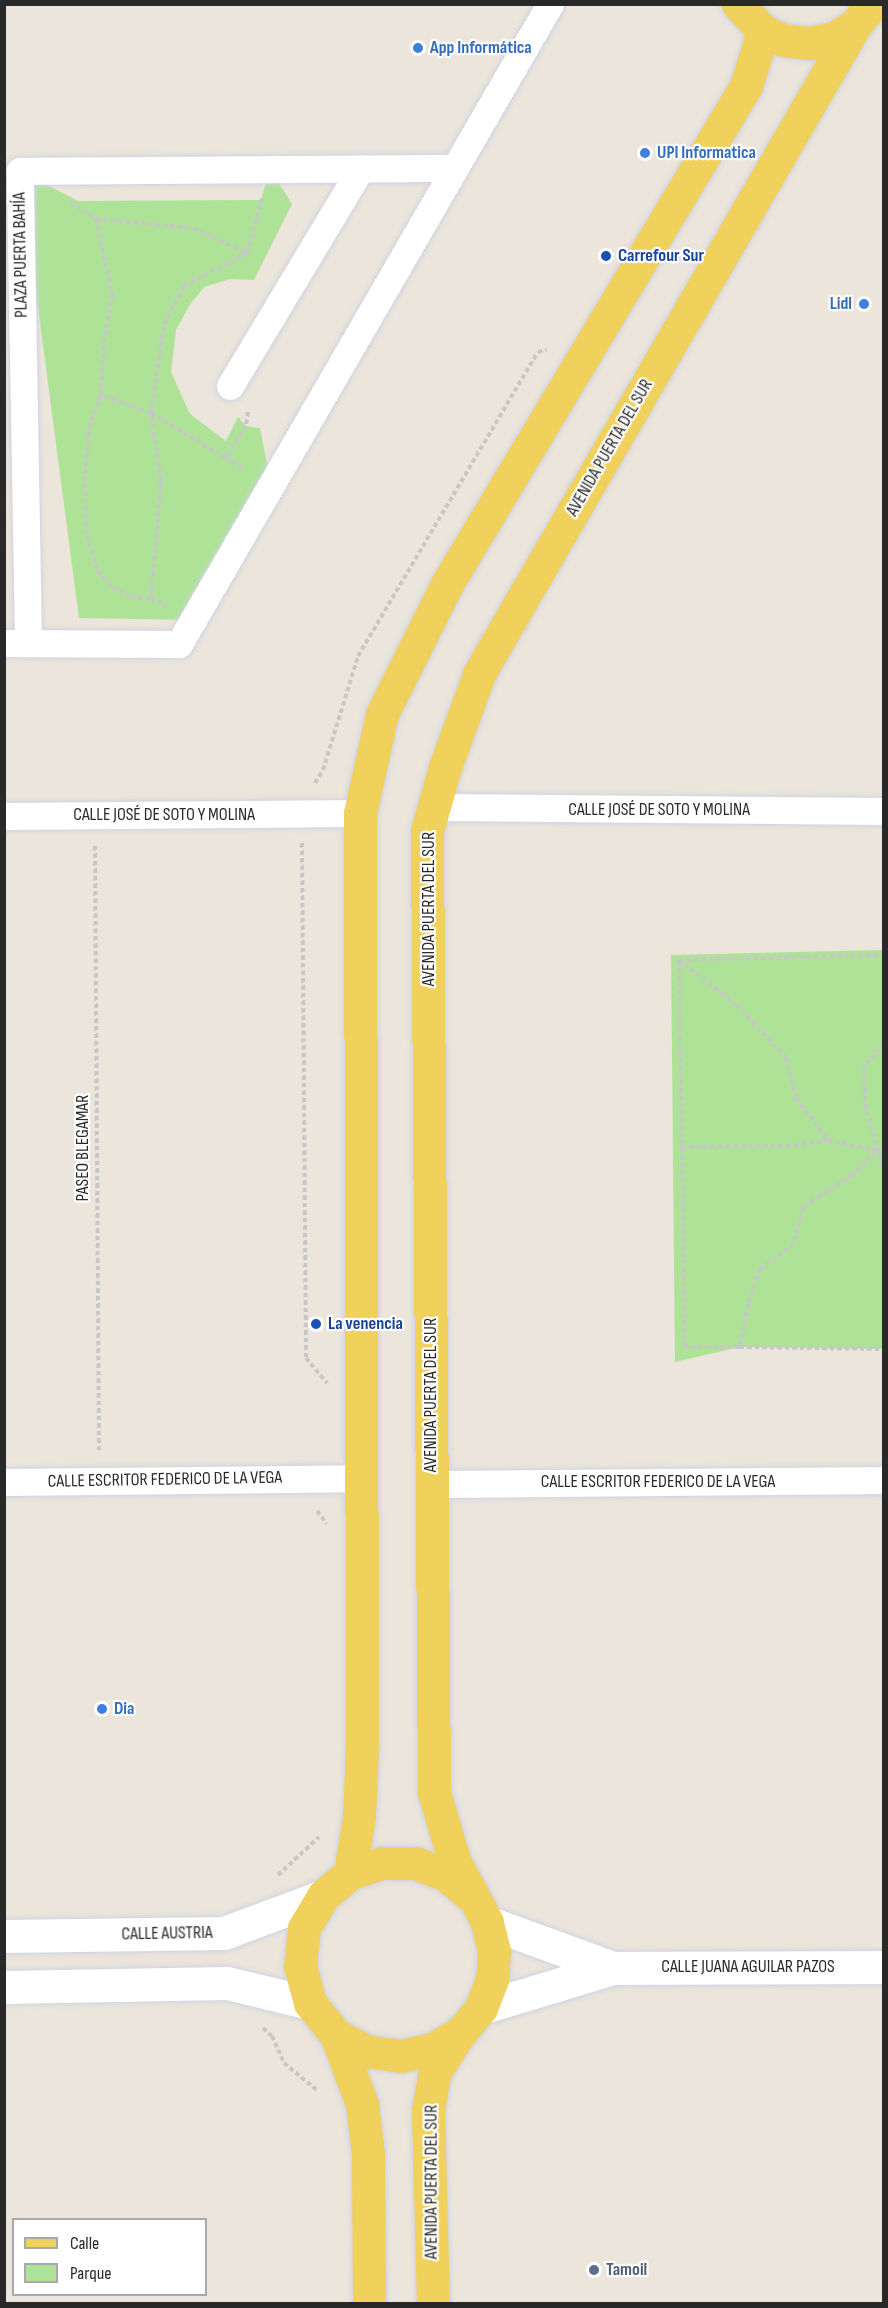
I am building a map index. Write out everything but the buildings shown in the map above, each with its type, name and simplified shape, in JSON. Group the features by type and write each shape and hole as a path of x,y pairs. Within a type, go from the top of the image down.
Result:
{"main road":[{"name":"AVENIDA PUERTA DEL SUR","path":"738,4 763,31 783,40 809,43 834,38 864,14"},
{"name":"AVENIDA PUERTA DEL SUR","path":"433,2304 428,2110 435,2072 460,2032 481,2008 492,1980 494,1951 441,1827 434,1792 427,831 480,672 864,14"},
{"path":"351,1873 359,1816 362,1747 360,813 382,714 447,584 746,86 763,31"},
{"name":"AVENIDA PUERTA DEL SUR","path":"369,2304 368,2154 362,2104 336,2035 310,2002 300,1966 304,1928 323,1896 351,1873 382,1863 415,1863 446,1875 478,1909"},
{"name":"AVENIDA PUERTA DEL SUR","path":"336,2035 366,2051 400,2056 433,2049 460,2032"}],"street":[{"name":"PLAZA PUERTA BAHÍA","path":"455,168 20,171 16,643 179,644 193,620 455,168 550,4"},
{"path":"230,386 361,168"},
{"name":"CALLE JOSÉ DE SOTO Y MOLINA","path":"434,807 884,811"},
{"name":"CALLE JOSÉ DE SOTO Y MOLINA","path":"4,816 360,813"},
{"name":"CALLE ESCRITOR FEDERICO DE LA VEGA","path":"4,1482 361,1478"},
{"name":"CALLE ESCRITOR FEDERICO DE LA VEGA","path":"432,1484 884,1480"},
{"name":"CALLE AUSTRIA","path":"4,1936 224,1933 323,1896"},
{"name":"CALLE JUANA AGUILAR PAZOS","path":"478,1909 613,1968"},
{"name":"CALLE JUANA AGUILAR PAZOS","path":"481,2008 613,1968 884,1967"},
{"path":"4,1987 227,1983 310,2002"}],"path":[{"path":"151,598 161,481 151,412 164,324 184,286 247,253 270,169"},
{"path":"68,201 96,219 193,228 247,253"},
{"path":"96,219 112,294 103,353 101,395 90,424 85,470 87,536 98,571 113,587 131,597 151,598 193,620"},
{"path":"101,395 151,412 226,458 246,426"},
{"name":"PASEO BLEGAMAR","path":"94,815 99,1481"},
{"path":"679,960 884,955"},
{"path":"679,960 737,1005 786,1058 796,1098 828,1140"},
{"path":"679,960 685,1347 884,1349"},
{"path":"884,1043 864,1066 866,1104 876,1151 884,1173"},
{"path":"681,1147 787,1146 828,1140 884,1152"},
{"path":"740,1347 748,1304 760,1269 794,1244 803,1207 852,1175 876,1151"}],"green space":[{"path":"270,169 292,204 254,280 230,279 204,287 189,306 176,330 171,372 190,414 226,441 238,417 246,426 260,428 271,486 193,620 79,618 20,171 78,201 261,200"},
{"path":"883,950 883,1349 740,1347 675,1362 671,955"}],"place":[{"name":"App Informática","path":"418,48"},
{"name":"UPI Informatica","path":"645,153"},
{"name":"Carrefour Sur","path":"606,256"},
{"name":"Lidl","path":"864,304"},
{"name":"La venencia","path":"316,1324"},
{"name":"Dia","path":"102,1709"},
{"name":"Tamoil","path":"594,2270"}]}
